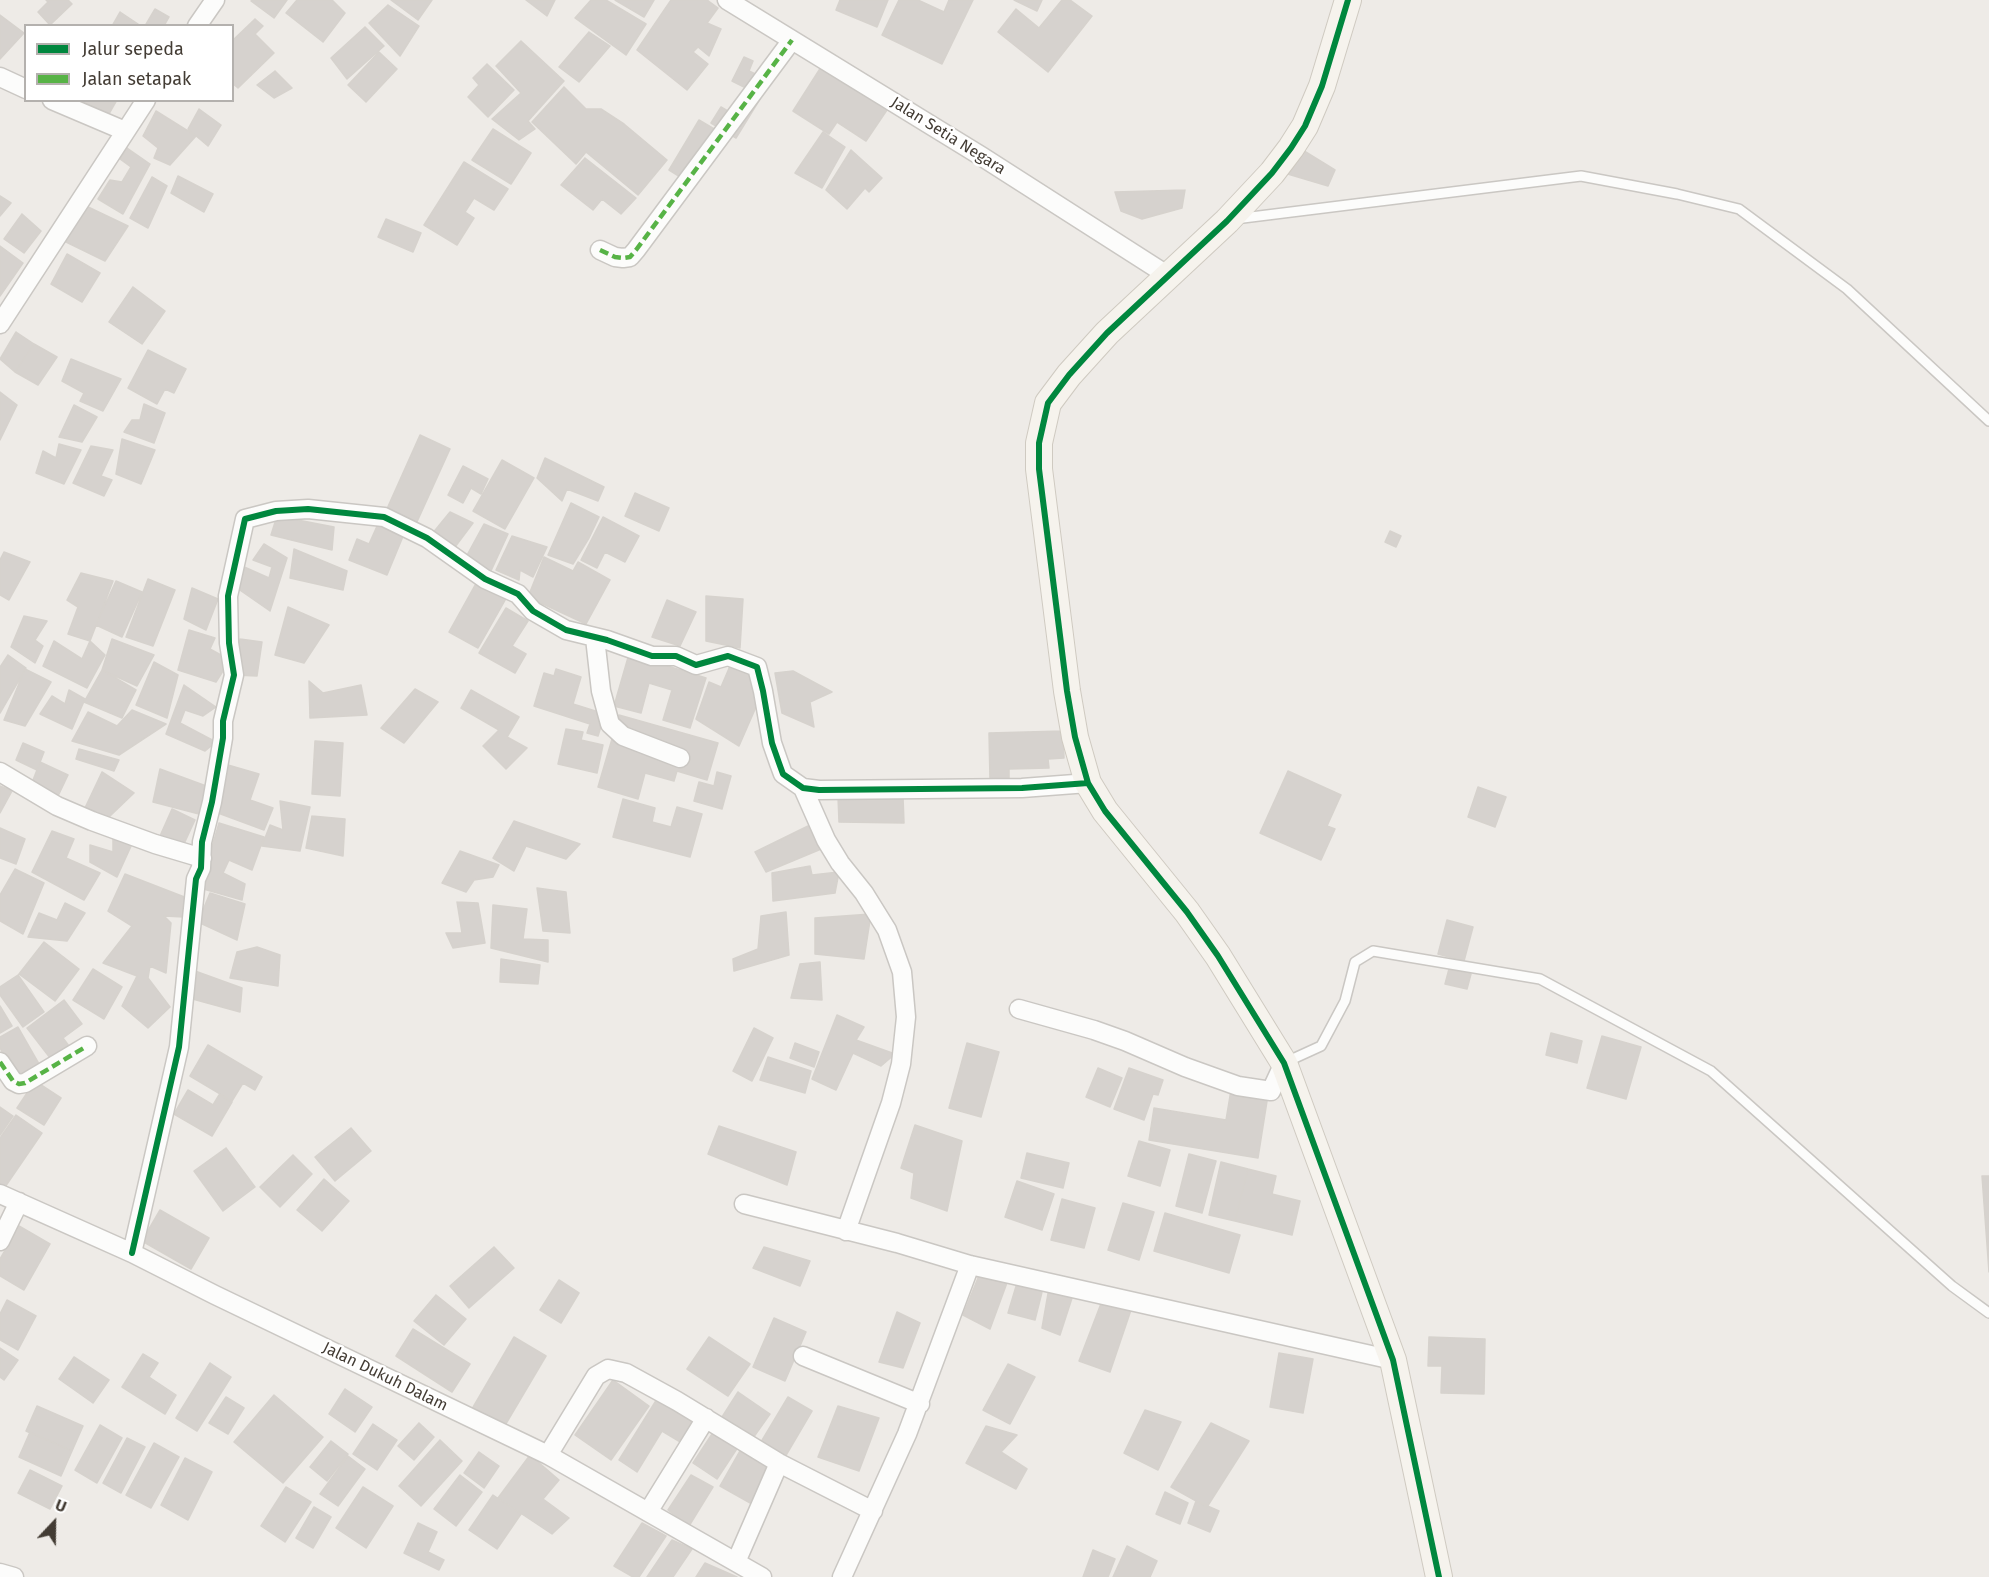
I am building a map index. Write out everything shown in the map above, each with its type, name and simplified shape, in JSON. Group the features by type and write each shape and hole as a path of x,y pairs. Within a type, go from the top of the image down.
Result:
{"street":[{"path":"198,24 215,0"},
{"name":"Jalan Setia Negara","path":"727,0 981,156 1167,275"},
{"path":"1348,0 1322,86 1305,126 1272,173 1227,220 1107,333 1069,375 1048,404 1039,443 1039,470 1067,691 1075,737 1088,783 1105,811 1187,912 1218,956 1284,1063 1393,1360 1439,1577"},
{"path":"600,250 623,258 630,256 636,250 792,40"},
{"path":"0,77 24,88"},
{"path":"57,102 125,131"},
{"path":"0,324 145,102"},
{"path":"132,1252 179,1047 196,879 201,868 202,842 212,802 223,738 223,721 234,675 229,643 228,596 245,519 276,511 308,509 384,517 427,538 485,579 518,594 533,611 566,630 652,656 676,656 696,665 728,656 757,667 772,743 783,774 802,788 826,840 887,930 902,972 906,1017 900,1064 891,1103 846,1231"},
{"path":"595,638 601,691 610,724 623,736 680,758"},
{"path":"0,772 57,806 92,821 202,858"},
{"path":"802,788 819,790 1023,788 1088,783"},
{"path":"1019,1009 1105,1034 1238,1086 1271,1091 1284,1063"},
{"path":"0,1062 13,1081 19,1084 25,1083 87,1047"},
{"name":"Jalan Dukuh Dalam","path":"0,1194 132,1252 215,1295 548,1455 762,1577"},
{"path":"0,1241 19,1202"},
{"path":"744,1204 897,1243 970,1265 1393,1360"},
{"path":"842,1577 920,1404 970,1265"},
{"path":"803,1356 920,1404"},
{"path":"548,1455 596,1376 608,1369 626,1373 706,1418 778,1463 873,1511"},
{"path":"648,1512 706,1418"},
{"path":"736,1562 778,1463"},
{"path":"0,1573 14,1577"}],"lane":[{"path":"1227,220 1581,176 1677,194 1739,209 1847,289 1989,422"},
{"path":"1284,1063 1321,1046 1345,1001 1354,962 1373,951 1540,979 1711,1071 1952,1286 1989,1313"}],"building":[{"path":"46,0 68,0 72,4 49,24 38,12 48,2"},
{"path":"252,0 287,0 274,18"},
{"path":"297,0 332,0 345,13 323,42 286,13"},
{"path":"391,0 432,0 418,20"},
{"path":"526,0 555,0 547,16"},
{"path":"591,0 606,0 646,24 626,55 575,18"},
{"path":"615,0 654,0 644,17"},
{"path":"671,0 707,0 718,8 707,23 721,29 709,56 698,47 693,52 708,64 687,90 637,50"},
{"path":"840,0 888,0 877,27 836,10"},
{"path":"899,0 918,0 944,12 949,0 973,0 942,64 882,35"},
{"path":"1014,0 1042,0 1037,11"},
{"path":"1062,0 1070,0 1092,16 1048,72 998,32 1016,9 1039,28"},
{"path":"388,5 419,26 400,56 369,23"},
{"path":"155,9 169,17 165,24 146,24"},
{"path":"120,12 138,24 113,24"},
{"path":"0,15 24,33 0,59"},
{"path":"255,19 263,26 255,34 274,53 238,88 234,85 234,39"},
{"path":"365,27 384,46 347,79 331,58"},
{"path":"589,32 610,46 579,82 559,67"},
{"path":"521,41 564,81 528,121 535,129 519,140 492,119 521,93 496,66"},
{"path":"379,52 397,69 366,102 348,85"},
{"path":"744,57 753,61 749,71 768,80 760,95 732,81"},
{"path":"487,64 514,90 488,117 468,97 479,85 473,78"},
{"path":"823,64 889,107 866,141 837,122 829,134 793,111"},
{"path":"275,71 292,88 274,98 257,85"},
{"path":"564,87 586,109 601,109 624,124 667,160 638,195 586,152 576,164 532,122"},
{"path":"752,94 760,99 736,138 711,123 721,107 738,117"},
{"path":"79,102 116,102 109,114"},
{"path":"199,109 221,125 208,146 188,129"},
{"path":"156,111 196,136 170,165 154,158 158,148 143,136"},
{"path":"699,120 721,133 690,183 669,170"},
{"path":"493,129 531,153 511,184 472,160"},
{"path":"823,132 845,147 822,188 795,173"},
{"path":"1296,146 1335,170 1328,186 1281,172"},
{"path":"127,148 150,164 123,214 98,199 110,180 122,182 131,167 120,159"},
{"path":"851,150 882,178 869,192 865,188 847,209 826,190"},
{"path":"585,158 636,198 621,214 602,199 593,210 561,185"},
{"path":"464,162 508,189 494,210 474,198 465,212 474,218 457,245 424,225"},
{"path":"178,176 213,194 204,212 171,193"},
{"path":"152,177 167,186 148,228 130,218"},
{"path":"1185,190 1182,208 1142,219 1121,211 1115,192"},
{"path":"0,196 11,203 0,216"},
{"path":"86,206 128,226 105,261 64,241"},
{"path":"22,214 41,231 24,253 4,239"},
{"path":"386,219 421,233 413,252 378,237"},
{"path":"0,246 23,263 0,296"},
{"path":"67,254 100,273 82,302 51,284"},
{"path":"133,287 165,311 142,344 109,322"},
{"path":"16,332 34,344 15,372 0,359"},
{"path":"34,344 57,357 38,385 15,372"},
{"path":"148,350 186,369 174,393 165,389 157,404 128,388"},
{"path":"71,359 121,379 103,411 80,401 84,393 62,381"},
{"path":"0,392 17,405 0,440"},
{"path":"144,404 165,413 154,443 124,432 132,420 140,420"},
{"path":"74,405 97,417 82,442 59,437"},
{"path":"420,435 450,449 416,524 386,511"},
{"path":"122,439 155,450 141,484 116,474"},
{"path":"59,444 81,450 64,484 36,473 43,451 56,458"},
{"path":"91,446 113,450 101,476 112,480 104,496 73,483"},
{"path":"545,458 604,487 598,501 567,489 562,501 537,478"},
{"path":"502,460 534,478 505,529 473,511"},
{"path":"463,466 488,479 481,494 471,488 463,503 448,495"},
{"path":"635,493 669,508 659,531 625,516"},
{"path":"571,503 599,517 573,564 548,555"},
{"path":"450,512 473,523 455,547 432,534"},
{"path":"277,516 334,527 332,550 271,535"},
{"path":"603,517 639,536 625,562 605,552 597,568 581,560"},
{"path":"378,524 404,534 387,575 349,560 357,539 369,544"},
{"path":"484,524 508,534 490,573 466,557"},
{"path":"1390,531 1401,536 1396,547 1385,542"},
{"path":"512,536 547,547 533,577 520,570 519,580 496,570"},
{"path":"264,544 287,558 270,611 234,586 242,566 269,578 272,567 253,560"},
{"path":"294,549 347,571 343,590 290,578"},
{"path":"4,552 30,562 9,600 0,595 0,560"},
{"path":"544,557 573,571 578,562 610,580 586,624 528,597"},
{"path":"81,573 113,581 90,641 68,634 78,607 67,600"},
{"path":"479,578 508,595 478,648 449,632"},
{"path":"148,579 175,590 153,646 126,637"},
{"path":"116,581 142,592 122,637 96,625"},
{"path":"192,588 218,599 206,630 184,619"},
{"path":"706,596 743,599 740,648 706,641"},
{"path":"667,600 696,612 680,646 652,637"},
{"path":"288,607 329,625 304,663 275,655"},
{"path":"506,608 528,621 512,646 526,654 515,673 479,653"},
{"path":"24,616 47,621 35,640 43,646 35,663 11,647"},
{"path":"189,630 215,638 210,649 230,660 216,682 178,670"},
{"path":"112,639 154,655 137,686 102,670"},
{"path":"240,639 262,642 257,676 234,675"},
{"path":"54,641 82,659 90,641 105,655 87,688 43,666"},
{"path":"629,654 706,678 690,728 663,720 672,690 649,683 641,713 614,706"},
{"path":"8,655 26,668 0,713 0,667"},
{"path":"154,662 178,675 167,718 136,705"},
{"path":"730,666 751,666 755,699 763,691 739,746 696,719 709,682 721,687"},
{"path":"25,669 51,682 25,726 4,720"},
{"path":"556,669 581,677 573,704 605,714 598,736 587,733 590,724 534,706 544,673 554,676"},
{"path":"102,670 136,690 122,718 84,702"},
{"path":"793,671 832,692 810,702 814,727 782,713 775,673"},
{"path":"309,681 323,693 361,685 367,715 310,718"},
{"path":"184,685 216,707 203,716 185,710 180,723 216,742 205,751 166,734"},
{"path":"415,689 438,702 404,743 381,728"},
{"path":"69,690 85,699 72,729 40,714 52,696 65,704"},
{"path":"471,690 519,717 507,737 527,748 506,769 483,746 499,730 461,708"},
{"path":"132,710 166,724 119,755 72,741 88,712 117,726"},
{"path":"619,715 718,743 707,780 677,771 674,781 645,773 638,799 598,787"},
{"path":"566,729 583,732 581,740 603,745 597,773 558,764"},
{"path":"1063,731 1064,758 1048,759 1049,768 1009,769 1009,779 990,780 989,733"},
{"path":"315,741 343,743 340,796 312,794"},
{"path":"23,743 44,752 37,770 16,760"},
{"path":"79,749 119,760 114,771 76,759"},
{"path":"40,762 68,775 58,796 30,788"},
{"path":"228,765 259,774 250,800 273,808 264,830 218,813"},
{"path":"160,769 209,787 199,814 153,802"},
{"path":"1288,771 1341,795 1327,826 1335,829 1321,860 1260,833"},
{"path":"102,772 134,793 109,817 84,810"},
{"path":"717,772 731,776 722,809 694,801 699,782 714,786"},
{"path":"0,786 12,791 0,813"},
{"path":"1478,787 1506,797 1495,827 1468,817"},
{"path":"838,797 903,797 904,823 839,822"},
{"path":"623,799 655,808 652,822 671,827 677,807 702,814 690,857 613,837"},
{"path":"280,801 310,807 300,851 262,846 270,825 283,830"},
{"path":"172,809 195,820 183,846 160,836"},
{"path":"312,816 345,819 343,856 306,848"},
{"path":"514,821 580,844 566,859 526,846 514,871 493,858"},
{"path":"219,823 264,837 252,870 229,860 223,873 245,884 242,900 200,888"},
{"path":"808,826 826,847 766,872 755,852"},
{"path":"0,828 25,839 16,864 0,858"},
{"path":"52,831 74,839 66,858 100,873 84,900 32,872"},
{"path":"113,836 132,844 117,877 90,862 90,845 113,852"},
{"path":"460,851 499,865 493,877 474,880 466,892 442,883"},
{"path":"810,866 812,875 839,872 835,893 773,901 772,873"},
{"path":"15,869 44,883 23,934 0,921 0,895"},
{"path":"125,874 187,898 184,917 164,916 171,923 166,973 150,966 148,978 170,1007 148,1028 122,1006 137,976 103,963 132,926 108,911"},
{"path":"537,888 566,892 570,933 543,931"},
{"path":"210,893 245,904 237,940 198,922"},
{"path":"457,902 478,903 485,943 453,948 446,933 462,933"},
{"path":"65,903 85,913 67,941 28,937 39,913 57,920"},
{"path":"493,905 527,909 523,939 548,940 548,962 491,948"},
{"path":"786,912 789,955 734,971 733,959 758,949 761,916"},
{"path":"871,914 864,959 815,954 815,918"},
{"path":"1447,920 1473,927 1464,961 1438,954"},
{"path":"44,942 79,969 55,1001 19,974"},
{"path":"257,947 280,955 278,986 230,978 237,952"},
{"path":"501,959 540,965 538,984 500,982"},
{"path":"820,962 822,1000 791,998 800,964"},
{"path":"93,969 122,987 104,1019 73,1000"},
{"path":"1449,969 1471,974 1467,989 1445,984"},
{"path":"195,971 242,988 240,1012 189,998"},
{"path":"18,975 44,1012 23,1027 0,995 0,987"},
{"path":"64,1000 82,1024 63,1038 72,1050 54,1063 27,1028"},
{"path":"0,1006 12,1026 0,1033"},
{"path":"837,1015 864,1027 856,1040 895,1054 881,1066 853,1053 836,1090 812,1079"},
{"path":"18,1027 42,1069 19,1081 0,1048 0,1037"},
{"path":"754,1028 773,1038 752,1081 733,1071"},
{"path":"1551,1033 1582,1041 1577,1063 1546,1055"},
{"path":"1602,1036 1641,1047 1626,1099 1587,1088"},
{"path":"795,1043 819,1052 814,1067 790,1058"},
{"path":"967,1043 999,1052 981,1117 949,1108"},
{"path":"208,1045 262,1077 255,1090 243,1083 232,1101 190,1076"},
{"path":"768,1057 811,1071 805,1093 760,1080"},
{"path":"1098,1068 1122,1078 1110,1107 1086,1097"},
{"path":"1129,1068 1163,1080 1158,1095 1153,1094 1144,1120 1114,1109"},
{"path":"35,1081 61,1098 44,1125 17,1108"},
{"path":"188,1090 213,1105 219,1095 232,1102 212,1136 174,1114"},
{"path":"1231,1090 1268,1095 1258,1158 1149,1140 1154,1108 1226,1120"},
{"path":"0,1107 13,1116 0,1135"},
{"path":"16,1115 42,1133 5,1187 0,1183 0,1138"},
{"path":"915,1125 962,1141 947,1211 911,1198 914,1173 901,1168"},
{"path":"719,1126 796,1152 787,1185 708,1154"},
{"path":"351,1128 371,1151 335,1181 315,1157"},
{"path":"1139,1141 1170,1150 1160,1186 1128,1176"},
{"path":"226,1148 255,1187 223,1211 194,1171"},
{"path":"1027,1153 1069,1163 1063,1188 1021,1178"},
{"path":"1189,1154 1216,1161 1202,1213 1176,1206"},
{"path":"293,1155 312,1174 280,1207 260,1187"},
{"path":"1221,1162 1248,1169 1235,1221 1209,1215"},
{"path":"1248,1169 1276,1176 1272,1194 1300,1201 1292,1235 1235,1221"},
{"path":"1982,1176 1989,1176 1989,1272"},
{"path":"324,1179 349,1201 322,1231 297,1210"},
{"path":"1017,1181 1054,1194 1042,1230 1005,1217"},
{"path":"1062,1199 1095,1208 1084,1248 1051,1240"},
{"path":"1123,1203 1154,1212 1139,1260 1108,1250"},
{"path":"160,1210 209,1238 191,1269 142,1241"},
{"path":"1165,1213 1240,1235 1229,1273 1154,1251"},
{"path":"19,1226 50,1244 24,1290 0,1276 0,1259"},
{"path":"494,1247 514,1268 469,1308 450,1286"},
{"path":"764,1247 810,1261 800,1286 753,1268"},
{"path":"980,1273 1008,1280 990,1329 963,1315"},
{"path":"559,1280 579,1293 561,1323 540,1310"},
{"path":"1017,1283 1043,1288 1035,1320 1008,1313"},
{"path":"1049,1288 1073,1295 1060,1335 1042,1328"},
{"path":"436,1295 466,1319 444,1345 414,1321"},
{"path":"7,1300 36,1316 18,1350 0,1340 0,1314"},
{"path":"1102,1301 1132,1307 1110,1372 1079,1361"},
{"path":"897,1312 920,1323 903,1368 879,1362"},
{"path":"774,1318 806,1332 785,1381 753,1367"},
{"path":"413,1329 470,1364 452,1392 396,1356"},
{"path":"514,1337 546,1356 504,1427 472,1409"},
{"path":"709,1337 750,1364 728,1396 687,1369"},
{"path":"1429,1337 1485,1339 1484,1394 1441,1393 1442,1366 1428,1366"},
{"path":"0,1348 18,1360 4,1380 0,1377"},
{"path":"1279,1353 1313,1359 1303,1413 1270,1407"},
{"path":"143,1354 158,1363 149,1377 176,1395 165,1414 122,1387"},
{"path":"74,1357 109,1380 93,1403 59,1379"},
{"path":"210,1363 231,1377 197,1431 176,1418"},
{"path":"1008,1364 1035,1377 1010,1424 983,1410"},
{"path":"613,1380 649,1406 611,1460 575,1435"},
{"path":"345,1389 372,1407 355,1432 329,1414"},
{"path":"738,1392 770,1414 753,1438 722,1417"},
{"path":"274,1395 323,1437 283,1483 234,1442"},
{"path":"226,1397 244,1408 228,1434 209,1423"},
{"path":"788,1397 812,1411 785,1457 761,1442"},
{"path":"657,1399 695,1422 682,1443 662,1431 637,1472 619,1460"},
{"path":"37,1406 83,1426 72,1451 26,1431"},
{"path":"838,1406 879,1418 859,1471 818,1457"},
{"path":"1145,1410 1181,1422 1158,1470 1124,1453"},
{"path":"419,1423 434,1437 414,1460 398,1446"},
{"path":"1211,1423 1249,1441 1207,1507 1171,1487"},
{"path":"373,1424 397,1440 377,1470 353,1454"},
{"path":"100,1425 122,1438 97,1483 75,1470"},
{"path":"986,1426 1017,1435 1001,1452 1027,1469 1016,1489 966,1463"},
{"path":"714,1431 738,1447 717,1479 693,1463"},
{"path":"30,1432 72,1451 61,1476 19,1457"},
{"path":"127,1438 145,1447 121,1493 103,1483"},
{"path":"440,1440 462,1461 421,1506 399,1486"},
{"path":"331,1441 348,1454 327,1481 310,1467"},
{"path":"154,1443 179,1457 151,1508 126,1495"},
{"path":"741,1449 773,1466 752,1504 720,1486"},
{"path":"479,1452 499,1466 484,1488 464,1473"},
{"path":"530,1455 559,1480 543,1499 569,1518 552,1534 498,1498"},
{"path":"348,1456 365,1469 338,1506 320,1494"},
{"path":"185,1458 212,1472 188,1520 161,1505"},
{"path":"30,1470 62,1486 50,1509 18,1493"},
{"path":"460,1475 482,1492 456,1526 434,1509"},
{"path":"691,1475 713,1487 689,1526 668,1510"},
{"path":"286,1487 311,1502 285,1542 261,1526"},
{"path":"363,1487 393,1506 366,1548 336,1528"},
{"path":"1165,1492 1188,1503 1180,1524 1156,1514"},
{"path":"493,1495 521,1514 497,1549 469,1530"},
{"path":"1196,1501 1219,1511 1210,1532 1188,1523"},
{"path":"314,1507 331,1517 313,1548 296,1538"},
{"path":"418,1523 437,1532 428,1552 444,1560 439,1570 404,1553"},
{"path":"642,1523 666,1536 639,1577 633,1577 614,1566"},
{"path":"672,1540 692,1549 673,1577 647,1577"},
{"path":"1127,1546 1157,1561 1150,1577 1113,1577"},
{"path":"1093,1550 1115,1559 1108,1577 1083,1577"},
{"path":"705,1563 737,1577 696,1577"}],"marked path":[{"path":"600,250 615,257 630,257 792,40"},
{"path":"0,1062 13,1081 19,1084 25,1083 87,1046"}],"cycle path":[{"path":"1348,0 1322,86 1305,126 1291,148 1272,173 1227,221 1107,333 1069,375 1048,403 1039,443 1039,469 1067,691 1075,737 1088,783 1105,811 1187,912 1218,956 1284,1063 1393,1360 1439,1577"},
{"path":"132,1253 179,1047 196,879 201,868 202,842 212,802 223,738 223,721 234,675 229,643 228,596 245,519 276,511 308,509 384,517 427,538 485,579 518,594 533,611 566,630 607,640 652,656 676,656 696,665 728,656 757,667 772,743 783,774 803,788 819,790 1022,788 1088,783"}]}
